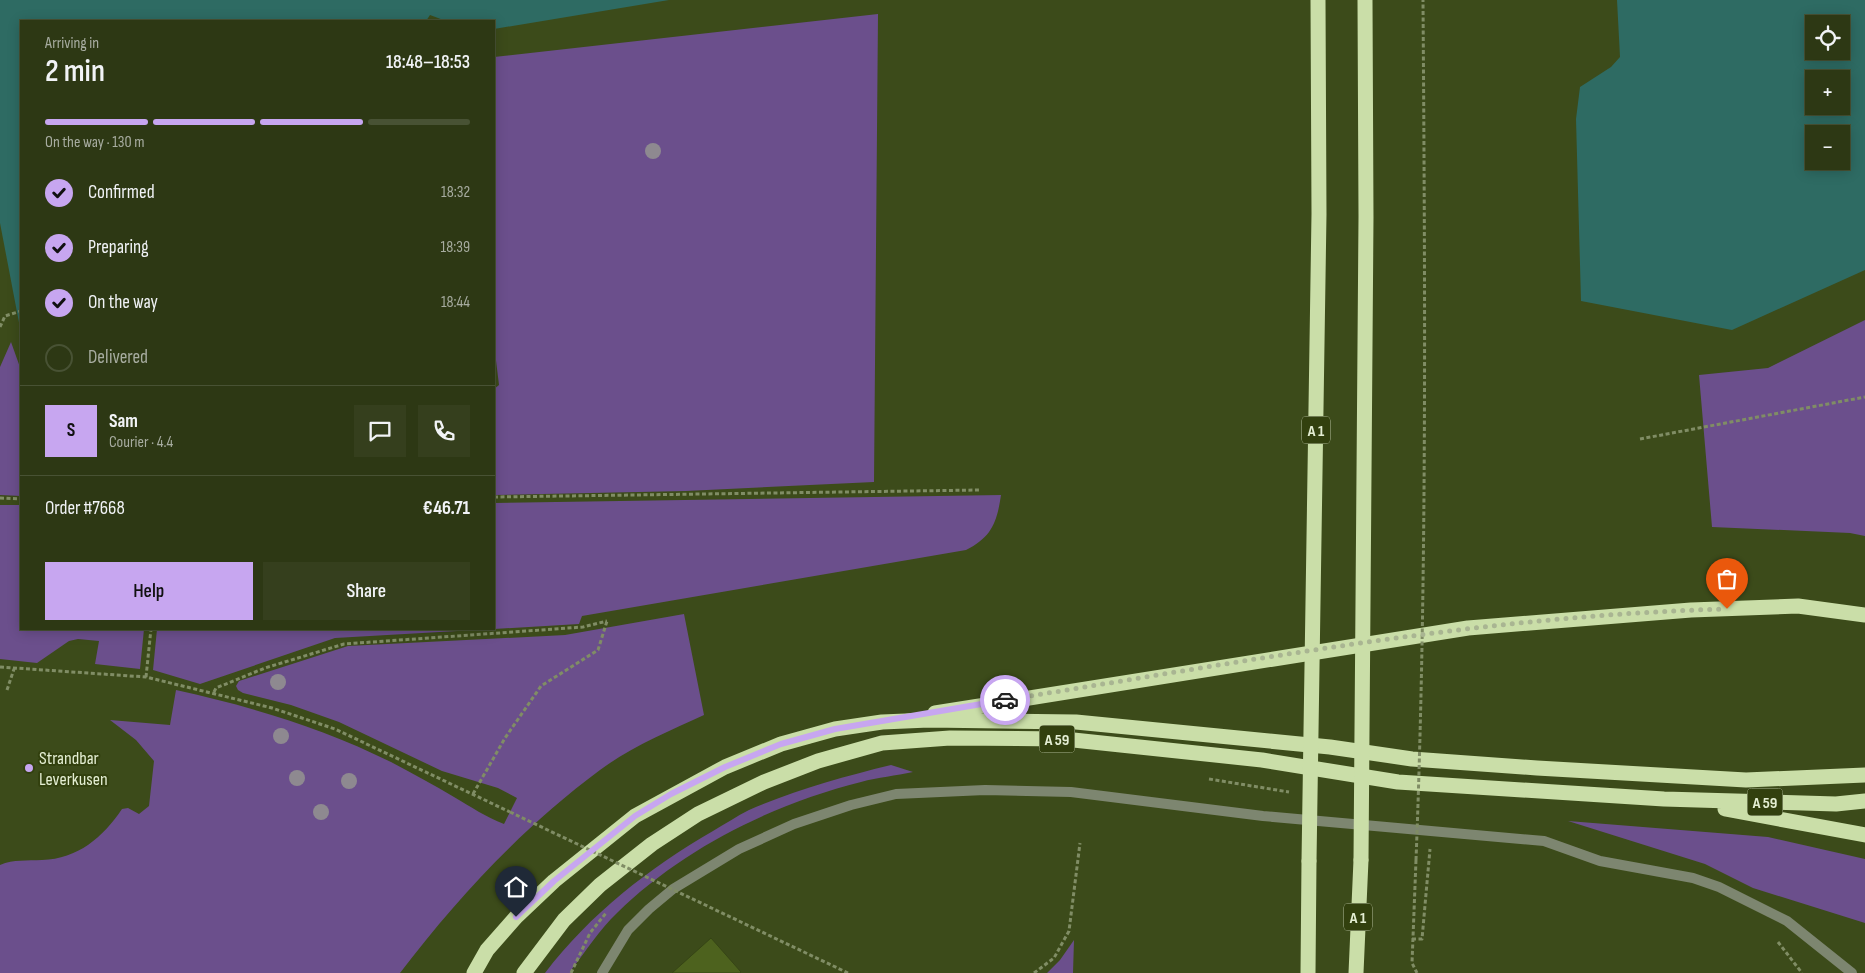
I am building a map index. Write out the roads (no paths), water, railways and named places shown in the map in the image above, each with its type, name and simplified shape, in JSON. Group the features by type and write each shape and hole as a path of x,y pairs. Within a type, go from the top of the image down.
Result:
{"highway":[{"name":"A 1","path":"1308,973 1319,214 1318,0"},
{"name":"A 1","path":"1356,973 1361,860 1366,217 1364,0"},
{"path":"882,722 995,702 1468,628 1586,617 1798,606 1865,615"},
{"name":"A 59","path":"474,973 487,950 516,917 554,881 635,816 671,794 725,767 781,744 835,729 882,722 930,720 1076,722 1330,747 1412,759 1746,780 1865,775"},
{"name":"A 59","path":"524,973 564,920 600,885 652,844 698,814 764,782 818,761 882,743 950,738 1064,739 1262,760 1398,782 1664,799 1836,804 1865,800"},
{"path":"1664,799 1865,835"}],"lane":[{"path":"602,973 628,930 649,909 673,889 739,850 794,824 851,805 896,794 985,790 1071,792 1263,816 1544,841 1600,861 1692,878 1719,887 1787,921 1852,973"}],"water":[{"path":"0,0 669,0 495,29 495,20 443,20 430,15 427,20 20,20 20,328 0,223"},
{"path":"1617,0 1865,0 1865,270 1732,330 1581,301 1576,119 1580,87 1611,67 1620,57"}],"place":[{"name":"Strandbar Leverkusen","path":"29,768"}]}
